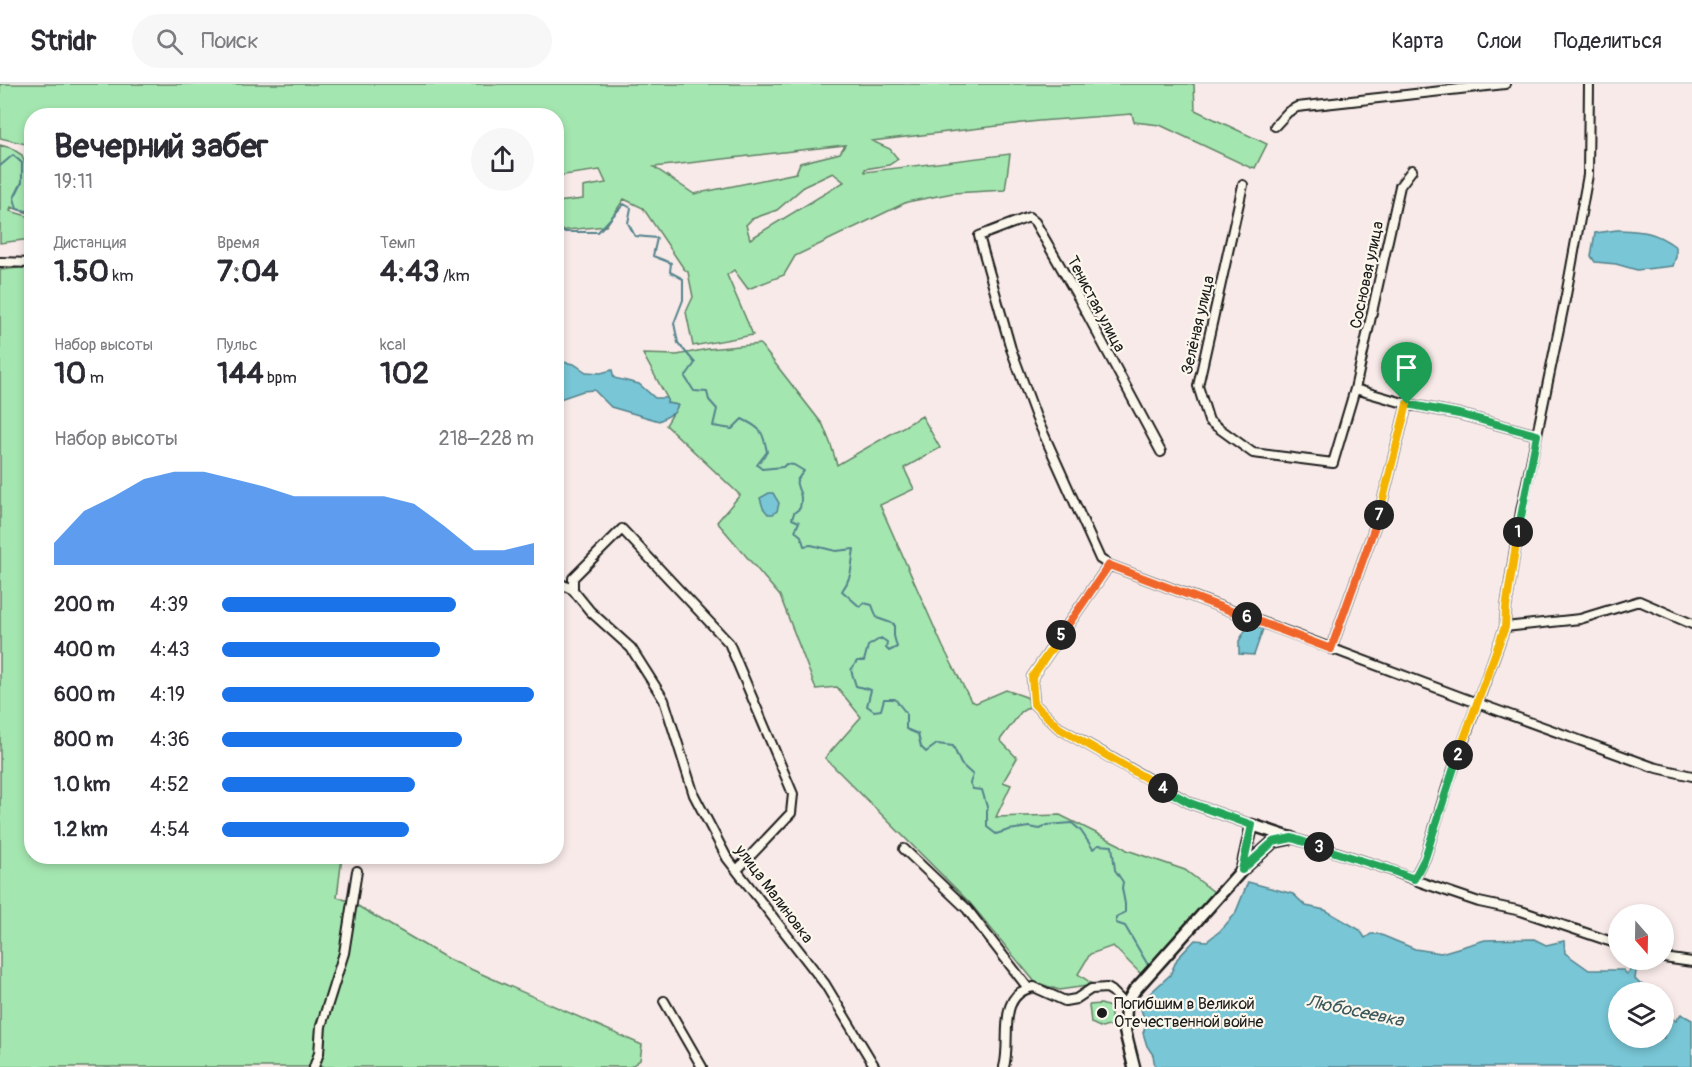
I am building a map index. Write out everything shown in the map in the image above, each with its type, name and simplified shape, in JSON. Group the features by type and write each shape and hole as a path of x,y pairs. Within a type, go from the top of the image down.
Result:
{"street":[{"path":"1275,126 1288,112 1297,107 1505,84"},
{"path":"1414,879 1425,858 1449,781 1505,627 1521,511 1566,295 1588,175 1590,84"},
{"name":"Сосновая улица","path":"1355,389 1400,186 1412,170"},
{"name":"Зелёная улица","path":"1243,185 1198,386 1209,421 1253,453 1333,463 1355,389"},
{"name":"Тенистая улица","path":"1109,565 1100,559 1036,417 1011,349 979,236 1029,217 1035,222 1161,452"},
{"path":"0,262 24,263"},
{"path":"1355,389 1407,404 1459,414 1537,435"},
{"path":"1331,649 1379,515 1407,404"},
{"path":"564,585 573,590 573,578 622,529 729,643 793,794 791,813 737,870"},
{"path":"1608,941 1521,911 1479,902 1292,838 1272,837 1252,825 1190,803 1059,728 1034,704 1032,677 1109,565 1653,767 1692,776"},
{"name":"улица Малиновка","path":"573,590 590,611 631,648 664,700 694,795 728,858 825,984 875,1067"},
{"path":"1505,627 1580,619 1639,601 1692,624"},
{"path":"1242,870 1252,825"},
{"path":"1134,1067 1125,1031 1126,1005 1134,991 1272,837"},
{"path":"904,849 966,909 1028,988"},
{"path":"315,1067 319,1053 321,1026 344,953 357,871"},
{"path":"1674,959 1692,962"},
{"path":"1004,1067 1006,1027 1012,1001 1020,992 1034,987 1065,1001 1076,999 1091,989 1107,988 1126,1005"},
{"path":"664,1001 702,1067"}],"green space":[{"path":"0,84 1194,84 1195,110 1267,144 1255,168 1251,168 1160,125 1134,122 1132,114 1039,121 872,141 890,149 898,159 889,165 865,169 865,172 1010,154 1005,190 953,193 907,202 795,256 784,275 748,289 734,270 727,275 753,335 693,346 686,312 693,297 688,272 643,208 624,199 606,226 564,230 564,201 583,199 583,187 606,183 600,170 564,175 564,108 24,108 24,144 0,138","holes":["845,145 840,153 800,163 796,173 694,194 654,167","833,173 844,182 750,239 746,225 752,219 777,210 805,186"]},
{"path":"0,145 11,148 22,155 24,160 24,212 11,207 10,211 24,215 24,240 0,243"},
{"path":"19,265 24,266 24,864 341,864 337,897 351,902 448,959 642,1045 640,1060 630,1067 0,1067 0,270 18,268"},
{"path":"760,344 823,425 837,465 922,416 940,448 904,468 914,489 880,505 943,647 971,701 976,703 1006,690 1026,697 1034,704 1021,712 1000,740 1017,758 1003,782 1011,785 996,817 1060,815 1127,850 1185,870 1218,895 1143,976 1113,946 1090,954 1078,974 1094,985 1059,990 1035,982 970,903 825,758 861,717 837,687 816,689 780,596 717,522 740,495 666,425 678,405 667,403 667,398 643,354 677,355 708,349"},
{"path":"1101,1004 1110,1007 1112,1025 1102,1028 1091,1023 1089,1005"}],"water":[{"path":"1617,230 1648,233 1676,247 1673,266 1637,270 1616,264 1595,262 1591,256 1595,233"},
{"path":"564,362 574,364 586,372 601,373 612,370 614,378 639,384 655,398 667,398 667,403 678,405 674,413 659,421 611,407 594,390 564,398"},
{"path":"773,493 779,503 777,511 773,514 768,514 763,508 760,498"},
{"path":"1249,624 1263,629 1254,655 1239,654 1239,641"},
{"path":"1248,882 1293,894 1306,906 1325,910 1360,930 1365,938 1371,934 1379,934 1415,949 1441,953 1485,940 1534,939 1546,945 1564,941 1565,953 1589,970 1623,970 1627,974 1630,970 1636,972 1635,979 1638,982 1608,982 1608,1048 1674,1048 1674,1020 1676,1021 1681,1014 1692,1020 1692,1067 1155,1067 1153,1055 1143,1033 1146,1025 1141,1009 1146,997 1170,975 1177,959 1195,940 1207,941 1220,931 1235,914"}],"waterway":[{"name":"Любосеевка","path":"0,166 13,155 22,163 22,182 14,198 17,209 24,210"},
{"name":"Любосеевка","path":"564,232 598,232 624,204 631,208 628,223 635,236 657,238 653,256 671,263 670,272 683,279 683,300 674,323 678,343 695,363 685,377 694,391 707,392 709,400 717,409 713,426 732,429 742,419 757,428 764,439 767,452 757,465 762,469 783,467 786,464 794,465 804,471 797,482 801,500 800,508 794,513 792,519 799,522 795,531 801,536 804,546 811,545 836,551 854,549 850,576 842,591 860,607 864,603 872,605 877,618 894,624 897,647 889,651 886,648 887,642 881,638 868,646 864,661 857,661 851,670 856,686 871,690 867,706 874,711 881,710 884,699 895,699 906,713 906,729 918,734 921,747 926,752 937,744 953,746 961,764 973,775 970,783 973,789 982,790 987,807 987,827 996,834 1029,827 1040,829 1047,825 1072,823 1081,831 1093,849 1098,845 1112,846 1115,870 1123,882 1125,904 1125,912 1116,917 1116,923 1125,926 1148,965"}],"place":[{"name":"Погибшим в Великой Отечественной войне","path":"1102,1013"}],"route":[{"path":"1407,404 1459,414 1537,435 1521,511 1505,627 1449,781 1425,858 1414,879 1292,838 1273,842 1242,870 1252,825 1190,803 1059,728 1034,704 1032,677 1109,565 1331,649 1379,515 1407,404"}]}
